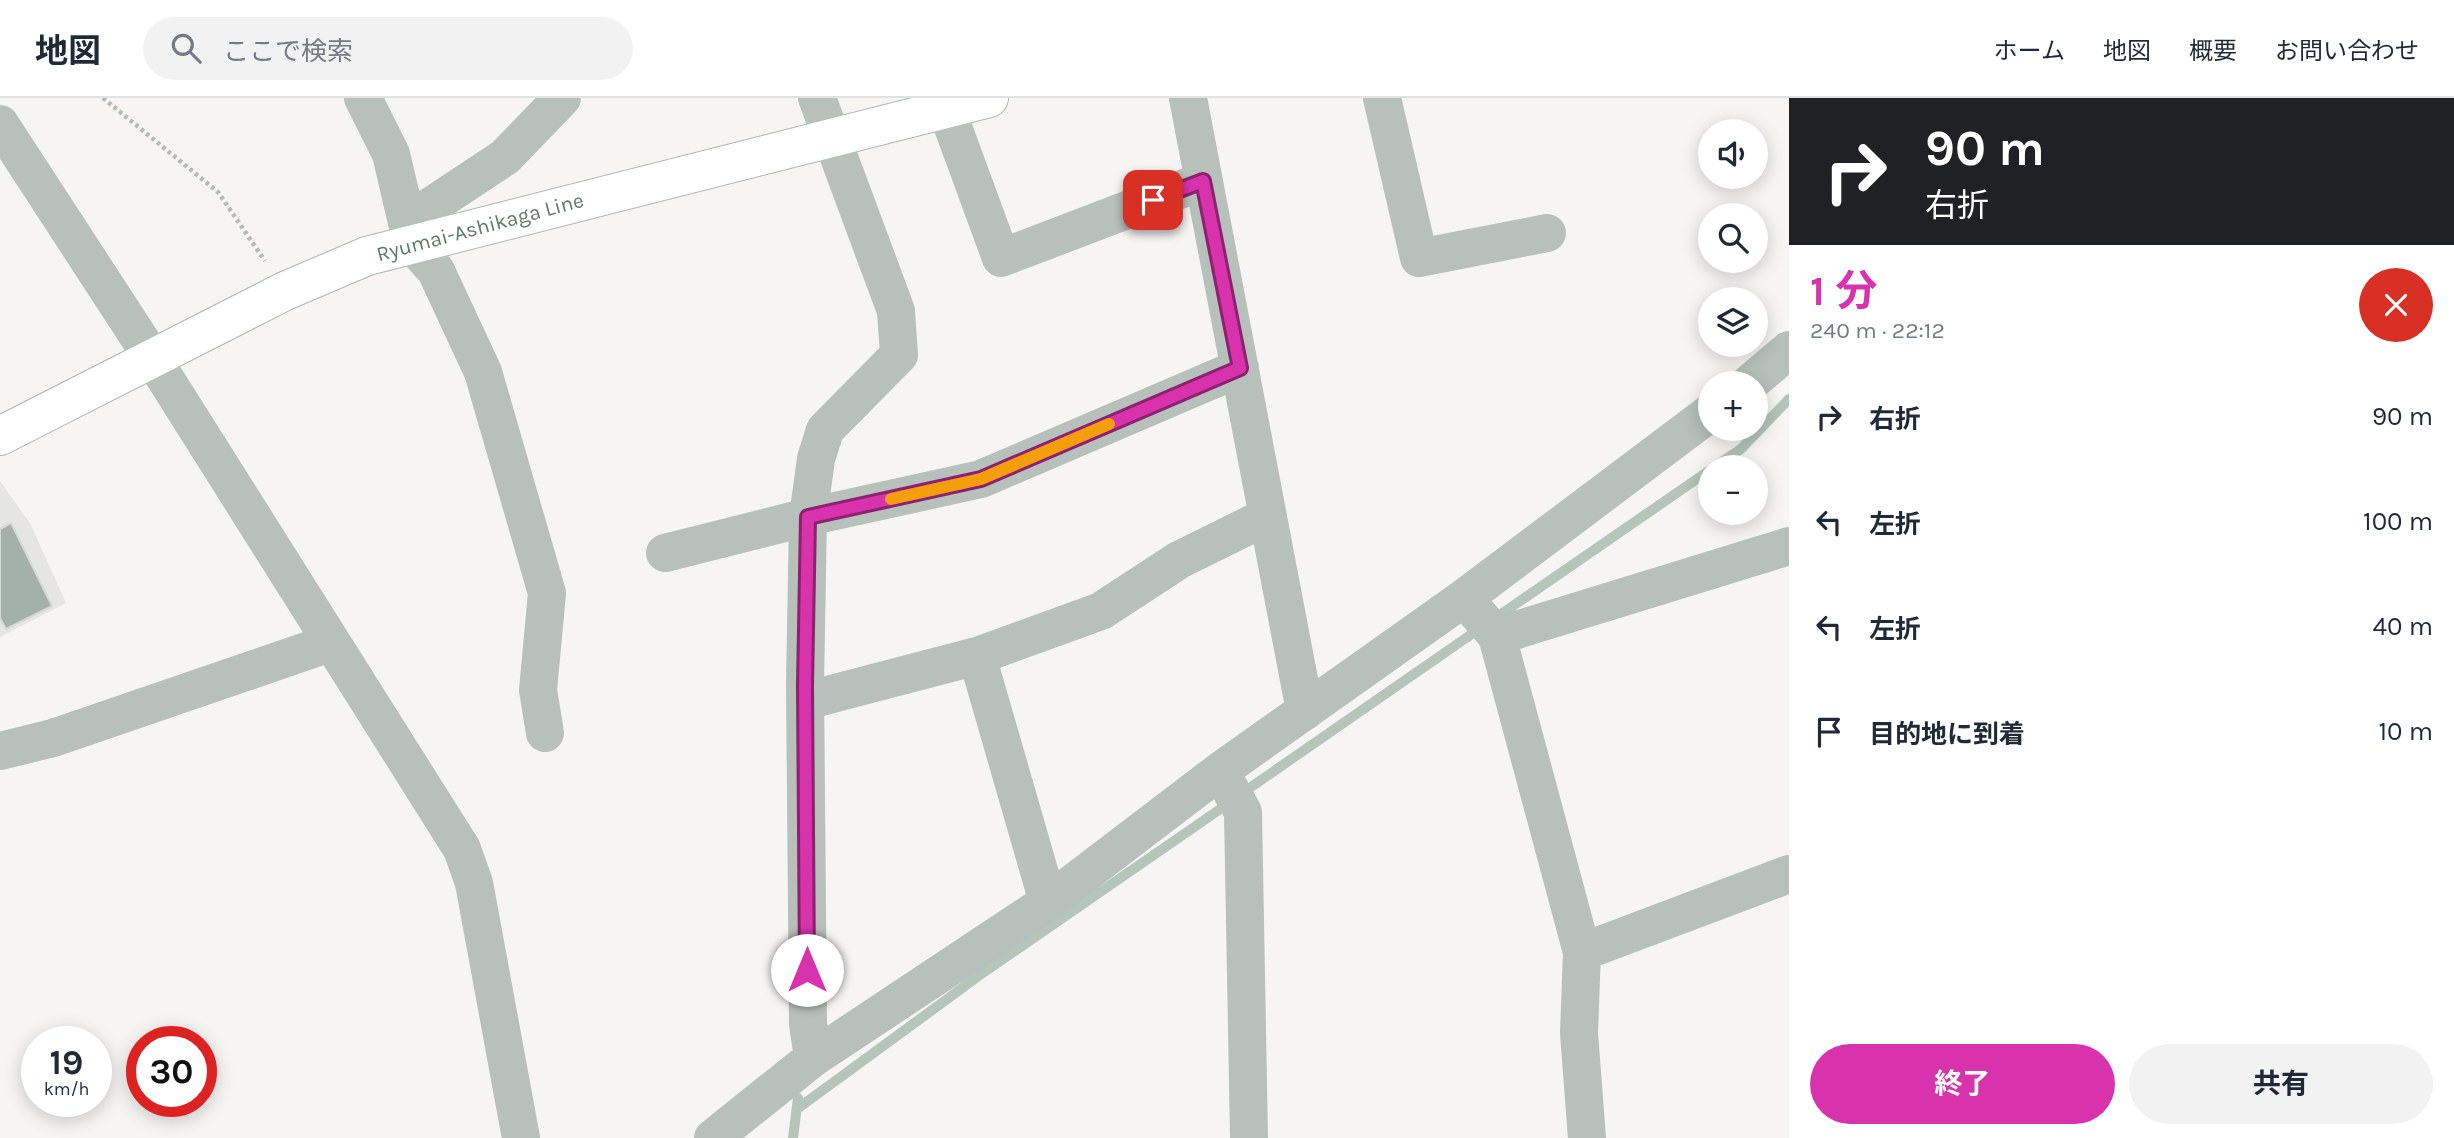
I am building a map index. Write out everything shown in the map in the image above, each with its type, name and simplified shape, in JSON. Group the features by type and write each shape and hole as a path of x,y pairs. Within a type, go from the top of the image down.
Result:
{"main road":[{"name":"Ryumai-Ashikaga Line","path":"0,436 322,273 412,244 989,98"}],"street":[{"path":"363,98 391,154 412,244 436,271 483,372 547,593 538,690 545,733"},
{"path":"412,244 425,210 505,157 562,98"},
{"path":"813,1058 808,1024 805,701 808,517 816,459 825,430 899,355 896,311 817,98"},
{"path":"1188,98 1306,711"},
{"path":"1382,98 1419,258 1547,233"},
{"path":"946,108 1001,258 1203,181"},
{"path":"0,124 153,359 462,849 474,883 521,1138"},
{"path":"1765,371 1789,351"},
{"path":"665,553 808,517 981,479 1240,368"},
{"path":"713,1138 813,1058 1048,902 1220,771 1464,598 1698,422"},
{"path":"805,701 977,656 1101,611 1179,560 1268,516"},
{"path":"1497,636 1789,546"},
{"path":"1464,598 1497,636 1582,952 1579,1033 1587,1138"},
{"path":"0,751 53,738 330,643"},
{"path":"977,656 1048,902"},
{"path":"1220,771 1243,812 1249,1138"},
{"path":"1582,952 1788,876"}],"path":[{"path":"103,98 218,192 285,290"}],"shaded area":[{"path":"0,481 30,523 66,603 0,637"}],"building":[{"path":"11,523 52,606 6,629 0,618 0,529"}],"waterway":[{"path":"1732,455 1789,399"},
{"path":"1494,619 1698,478"},
{"path":"1241,794 1479,629"},
{"path":"797,1109 980,975 1229,803"},
{"path":"793,1138 798,1098"}],"slow traffic":[{"path":"891,499 981,479 1109,424"}],"route":[{"path":"807,970 805,685 808,517 981,479 1240,368 1203,181 1153,200"}]}
